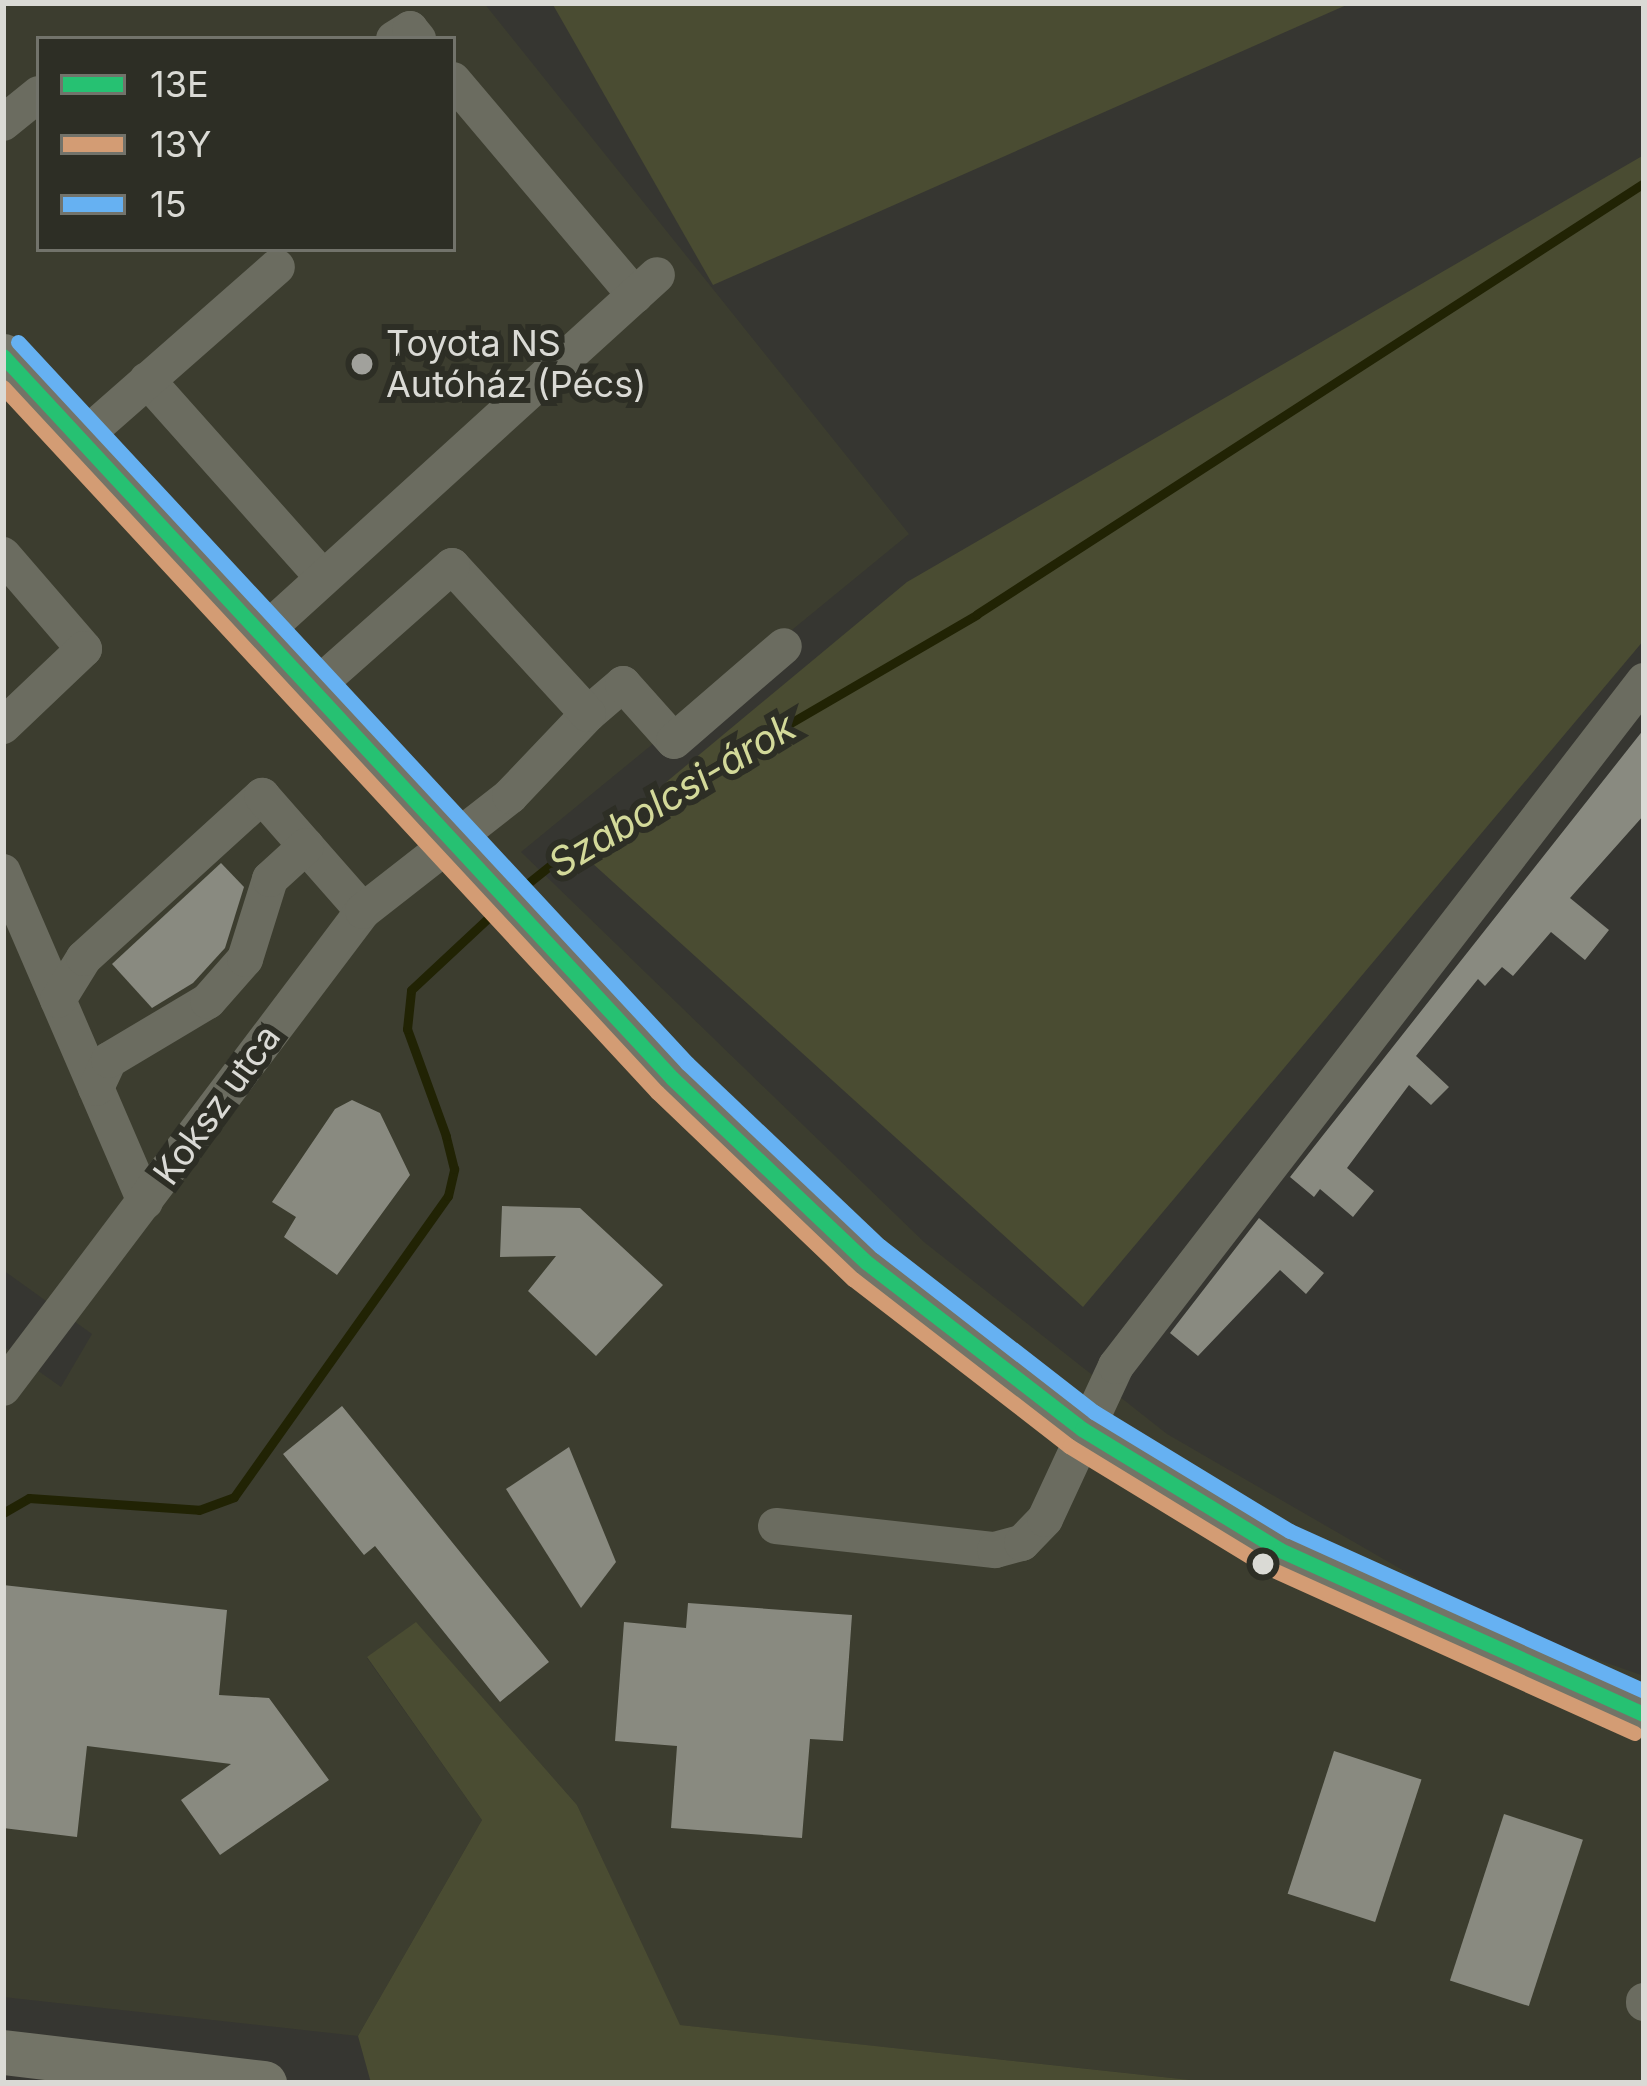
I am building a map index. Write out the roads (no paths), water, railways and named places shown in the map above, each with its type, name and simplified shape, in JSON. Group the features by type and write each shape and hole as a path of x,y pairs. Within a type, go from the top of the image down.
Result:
{"main road":[{"path":"3,356 672,1078 866,1262 1082,1429 1280,1550 1644,1714"},
{"path":"3,2052 264,2083"}],"street":[{"path":"261,635 321,575 646,285 456,83"},
{"path":"3,123 36,96"},
{"path":"80,440 278,267"},
{"path":"147,380 321,575"},
{"path":"3,555 84,649 3,726"},
{"path":"312,690 452,566 588,714 623,684 674,741 784,646"},
{"path":"776,1526 995,1550 1022,1543 1045,1520 1082,1429 1116,1366 1644,682"},
{"name":"Koksz utca","path":"3,1388 363,911 511,796 588,714"},
{"path":"58,1000 84,958 262,796 363,911"},
{"path":"96,1088 109,1060 208,1001 245,959 270,879 306,846"},
{"path":"3,872 146,1202"}],"waterway":[{"name":"Szabolcsi-árok","path":"517,892 562,856 977,614 1644,183"},
{"name":"Szabolcsi-árok","path":"3,1513 29,1498 199,1510 234,1497 448,1196 454,1169 446,1136 407,1029 411,990 500,907"}],"place":[{"name":"Toyota NS Autóház (Pécs)","path":"362,364"}]}
